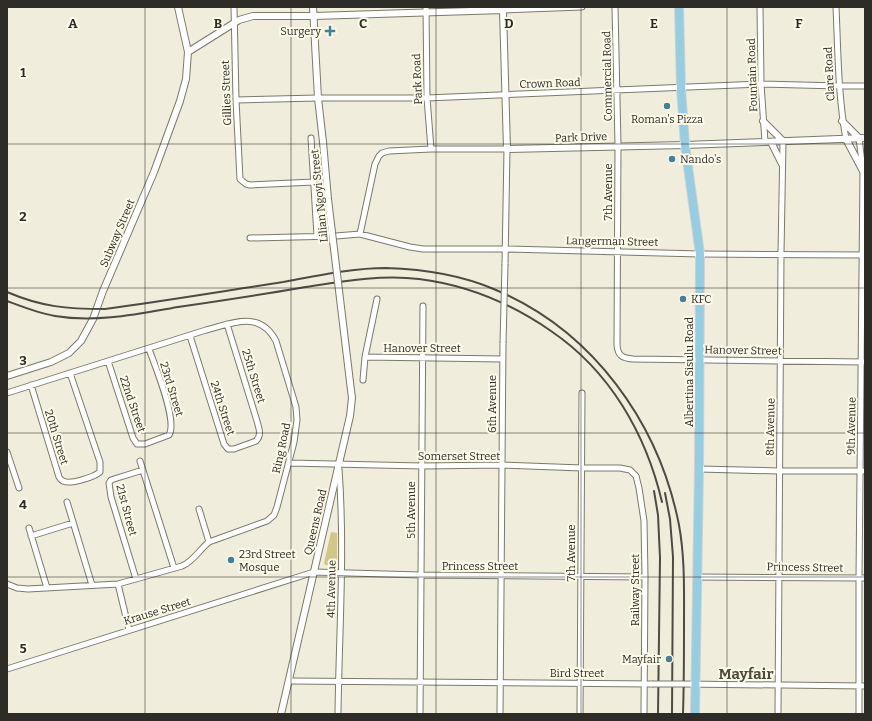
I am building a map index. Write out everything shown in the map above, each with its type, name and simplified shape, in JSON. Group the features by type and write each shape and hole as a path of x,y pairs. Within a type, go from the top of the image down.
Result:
{"main road":[{"name":"Albertina Sisulu Road","path":"679,7 681,88 685,145 700,254 699,469 695,714"}],"street":[{"name":"Subway Street","path":"7,376 63,357 74,349 86,334 154,172 180,101 186,79 188,52 178,7"},
{"name":"Gillies Street","path":"234,7 236,100 240,179 246,184 314,182"},
{"name":"Lilian Ngoyi Street","path":"313,7 318,98 328,199 350,382"},
{"path":"188,52 234,23 252,16 314,16 426,10 582,7"},
{"name":"Commercial Road","path":"615,7 618,145"},
{"name":"Fountain Road","path":"760,7 763,121 768,142"},
{"name":"Clare Road","path":"836,7 839,86 842,121 846,139"},
{"name":"6th Avenue","path":"500,714 503,343 507,149 503,8"},
{"name":"Park Road","path":"426,10 427,98 431,149"},
{"name":"Crown Road","path":"236,100 427,98 761,84 865,86"},
{"path":"763,121 783,141"},
{"path":"842,121 862,138"},
{"path":"311,138 317,236"},
{"name":"Park Drive","path":"360,234 375,164 382,153 431,149 685,145 862,138"},
{"name":"9th Avenue","path":"860,714 862,686 864,362 862,138"},
{"path":"846,139 863,171"},
{"name":"8th Avenue","path":"778,714 783,141"},
{"path":"768,142 782,164"},
{"name":"7th Avenue","path":"618,145 617,350 621,357"},
{"name":"Langerman Street","path":"250,238 360,234 423,249 618,251 700,254 781,253 864,255"},
{"path":"363,380 365,358 377,299"},
{"name":"5th Avenue","path":"420,714 423,306"},
{"name":"Ring Road","path":"7,392 227,324 247,321 259,323 272,334 276,342 296,407 297,420 289,463 277,507 270,519 209,542 191,562 118,584 22,589 7,584"},
{"name":"25th Street","path":"227,324 260,433"},
{"name":"24th Street","path":"190,336 228,449 234,449 256,441 259,439 260,433"},
{"name":"23rd Street","path":"149,349 172,419 172,427 169,435"},
{"name":"Hanover Street","path":"621,357 633,359 864,362"},
{"name":"Hanover Street","path":"365,358 503,359"},
{"name":"22nd Street","path":"108,362 135,442 142,445 169,435"},
{"name":"20th Street","path":"31,385 61,480 69,483 98,474 101,467 99,456 70,372"},
{"name":"Queens Road","path":"281,714 350,416 352,398 350,382"},
{"name":"7th Avenue","path":"580,714 582,393"},
{"path":"7,452 19,488"},
{"path":"140,461 174,568"},
{"name":"Somerset Street","path":"289,463 422,466 502,465 620,468 630,470"},
{"name":"4th Avenue","path":"338,714 341,573 341,502 339,465"},
{"path":"699,469 863,471"},
{"name":"21st Street","path":"136,579 111,496 109,483 111,480 143,470"},
{"name":"Railway Street","path":"630,470 636,476 643,508 645,535 644,714"},
{"path":"67,502 92,585"},
{"path":"199,509 209,542"},
{"path":"31,536 73,523"},
{"path":"28,528 47,588"},
{"name":"Princess Street","path":"314,572 421,575 645,577"},
{"name":"Krause Street","path":"7,669 314,572"},
{"name":"Princess Street","path":"697,577 862,578"},
{"path":"118,584 129,630"},
{"name":"Bird Street","path":"289,681 862,686"}],"shaded area":[{"path":"331,532 337,533 337,565 325,565 324,563"}],"railway":[{"path":"7,292 43,304 67,308 105,309 360,269 386,268 428,271 470,280 496,290 531,308 563,330 591,355 616,385 638,417 656,451 669,487 681,537 684,599 683,714"},
{"path":"7,301 49,315 86,319 132,315 360,279 389,277 419,279 472,291 505,304 536,321 572,347 591,365 623,406 635,429 646,452 662,502"},
{"path":"654,491 658,515 660,558 658,714"},
{"path":"665,493 670,519 673,557 672,714"}],"place":[{"name":"Surgery","path":"330,31"},
{"name":"Roman's Pizza","path":"667,106"},
{"name":"Nando's","path":"672,159"},
{"name":"KFC","path":"683,299"},
{"name":"23rd Street Mosque","path":"231,560"},
{"name":"Mayfair","path":"669,659"}],"district":[{"name":"Mayfair","path":"746,674"}]}
